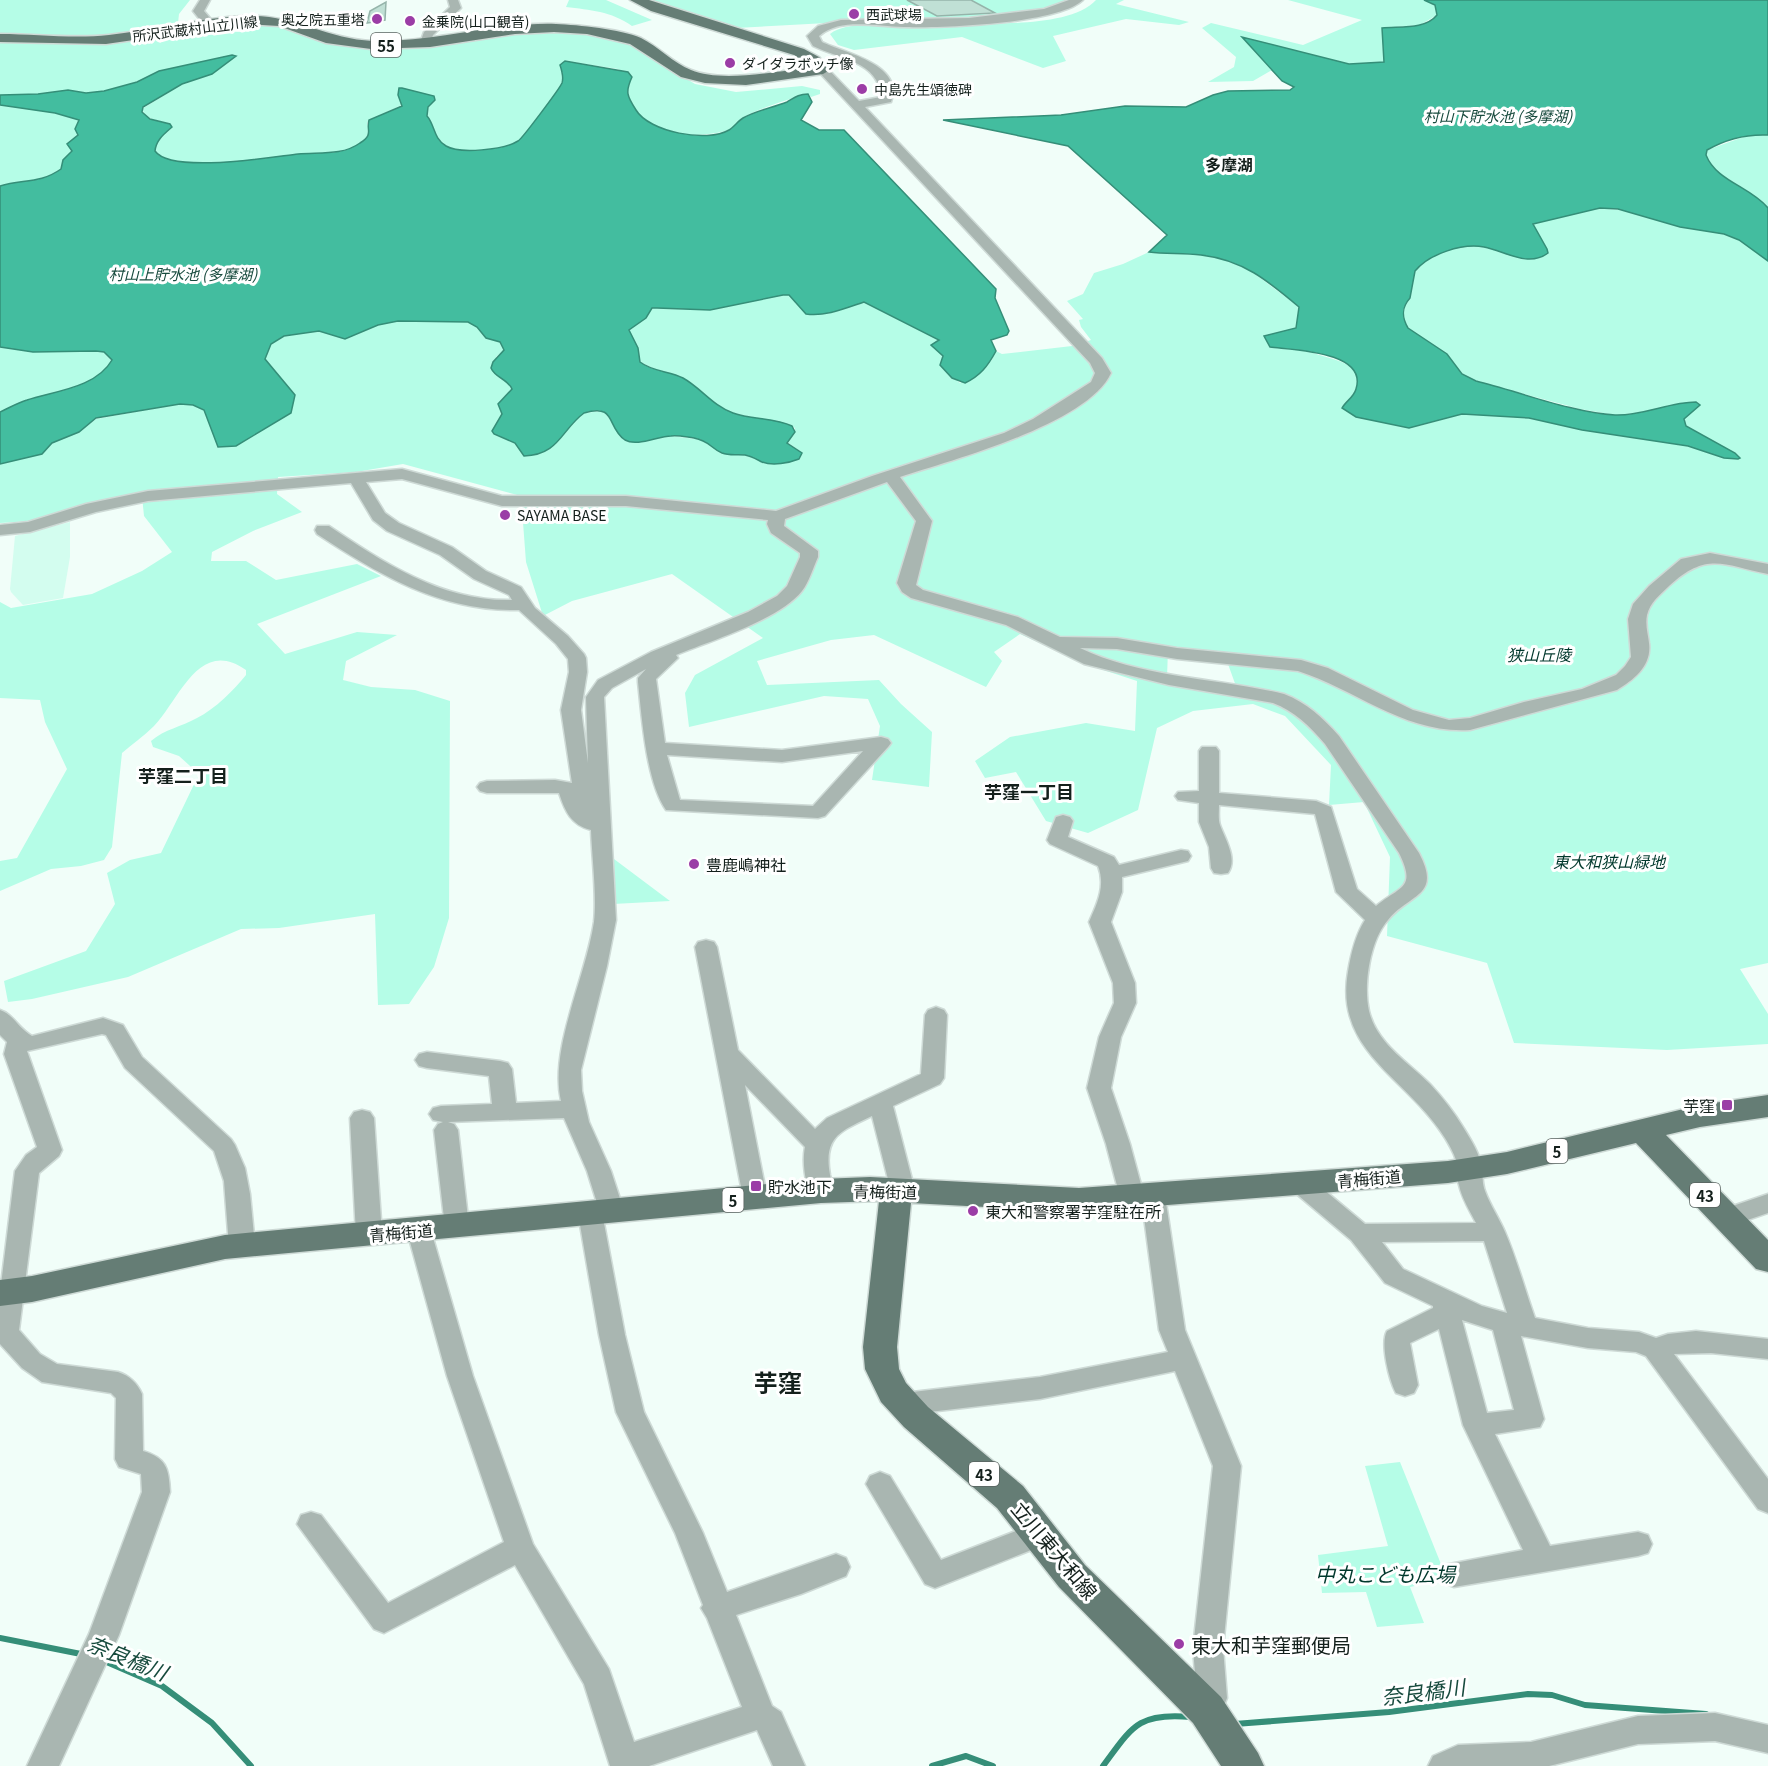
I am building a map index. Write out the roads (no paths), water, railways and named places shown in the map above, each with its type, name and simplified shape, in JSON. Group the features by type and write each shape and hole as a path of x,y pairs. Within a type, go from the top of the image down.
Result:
{"main road":[{"path":"637,0 656,8 800,52 815,68"},
{"name":"所沢武蔵村山立川線","path":"0,38 106,40 209,24 266,20 281,22 347,44 426,43 538,28 587,30 638,42 686,74 705,78 734,80 815,68"},
{"name":"青梅街道","path":"7,1292 185,1254 242,1246 821,1191 900,1191 1066,1200 1143,1197 1302,1185 1470,1169 1507,1163 1719,1112 1768,1106"},
{"name":"43","path":"1643,1131 1768,1260"},
{"name":"立川東大和線","path":"900,1191 880,1354 887,1384 904,1404 1010,1497 1072,1576 1221,1731"}],"street":[{"path":"205,0 198,11 209,24"},
{"path":"426,43 428,34 456,8 453,0"},
{"path":"858,105 887,99 883,77 875,67 817,44 813,36 822,29 851,22 935,23 1027,15 1058,9 1078,0"},
{"path":"0,530 38,525 93,508 148,496 402,474 493,500 519,503 626,501 777,516 891,475 995,442 1039,422 1094,388 1101,379 1102,368 858,105 815,68"},
{"path":"891,475 924,521 906,583 908,588 929,598 1012,621 1091,660 1169,679 1277,698 1302,709 1332,740 1419,872 1417,885 1409,895 1377,919 1369,934 1362,958 1356,1000 1360,1020 1366,1032 1435,1105 1465,1151 1470,1169 1470,1182 1493,1232 1514,1325 1530,1419 1477,1425"},
{"path":"356,479 373,510 393,527 446,551 480,575 515,591 525,606 562,640 577,658 578,672 571,710 579,768 584,798 601,821"},
{"path":"777,516 775,524 777,529 809,550 809,557 795,588 772,607 614,678 605,684 595,697 605,920 596,966 570,1061 573,1109 579,1128 599,1171 612,1335 630,1412 689,1533 716,1608 760,1715 770,1722 789,1766"},
{"path":"323,530 401,580 470,601 502,607 525,606"},
{"path":"1057,643 1124,644 1180,654 1300,666 1320,672 1420,718 1452,725 1468,724 1532,705 1591,692 1618,681 1632,671 1641,653 1642,644 1637,623 1640,607 1650,594 1685,564 1698,560 1713,560 1768,569"},
{"path":"656,748 782,756 881,743 818,812 673,806 669,799 656,748 646,678 680,647"},
{"path":"1209,751 1209,822 1219,847 1221,868"},
{"path":"487,788 555,786 567,788 579,818 588,824 601,821"},
{"path":"1185,796 1316,807 1324,811 1347,892 1377,919"},
{"path":"1063,821 1057,840 1107,862 1112,873 1114,889 1100,922 1124,983 1125,1003 1110,1037 1099,1088 1118,1144 1143,1197 1172,1330 1227,1466 1208,1648 1212,1698 1221,1731"},
{"path":"1112,873 1181,856"},
{"path":"706,947 755,1197"},
{"path":"821,1191 816,1144 822,1133 835,1124 932,1078 936,1015"},
{"path":"0,1018 12,1035 29,1044 103,1026 115,1030 129,1059 173,1097 223,1145 229,1155 237,1183 242,1246"},
{"path":"22,1041 16,1047 15,1054 50,1150 35,1161 27,1171 7,1292 7,1335 31,1361 51,1374 118,1383 129,1394 129,1459 148,1463 155,1470 156,1492 94,1657 43,1766"},
{"path":"727,1053 816,1144"},
{"path":"427,1060 500,1069 505,1111"},
{"path":"879,1103 900,1191"},
{"path":"457,1227 443,1122 505,1111 573,1109"},
{"path":"362,1118 369,1235"},
{"path":"1302,1185 1360,1233 1394,1276 1446,1306 1514,1325 1588,1338 1639,1342 1655,1348 1768,1501"},
{"path":"1727,1218 1768,1203"},
{"path":"420,1230 460,1376 520,1548 598,1678 625,1763 760,1715"},
{"path":"1360,1233 1493,1232"},
{"path":"1405,1386 1396,1338 1446,1306"},
{"path":"1446,1306 1477,1425 1543,1561"},
{"path":"1655,1348 1667,1343 1698,1343 1768,1349"},
{"path":"904,1404 1040,1388 1185,1359"},
{"path":"880,1484 935,1575 1039,1534"},
{"path":"311,1524 384,1620 520,1548"},
{"path":"1454,1574 1638,1544"},
{"path":"716,1608 801,1581 836,1567"},
{"path":"1444,1766 1458,1760 1531,1756 1638,1730 1667,1726 1715,1727 1768,1739"}],"water":[{"name":"村山下貯水池 (多摩湖)","path":"1424,0 1768,0 1768,135 1744,136 1729,140 1707,150 1706,155 1711,164 1726,178 1753,195 1768,208 1768,261 1739,240 1724,234 1680,227 1618,209 1600,208 1533,224 1548,253 1540,257 1524,259 1475,246 1456,248 1437,255 1415,271 1410,298 1403,312 1408,328 1447,354 1462,374 1476,381 1564,406 1615,415 1696,402 1700,405 1684,419 1686,426 1740,458 1724,458 1688,446 1582,430 1529,418 1462,414 1409,428 1356,417 1342,408 1356,389 1357,376 1351,367 1326,355 1270,347 1264,336 1296,328 1299,307 1265,280 1230,261 1194,254 1149,252 1167,235 1068,146 943,120 1061,115 1125,106 1186,107 1228,91 1290,90 1294,87 1282,81 1242,37 1349,64 1384,62 1382,28 1419,25 1432,20 1437,15 1435,5"},
{"name":"村山上貯水池 (多摩湖)","path":"236,56 212,74 182,84 143,107 142,112 150,119 170,124 172,127 159,140 155,151 165,158 180,162 200,163 346,150 367,137 369,120 402,106 398,95 399,88 434,96 435,100 428,107 427,116 436,135 446,146 461,150 503,147 518,141 548,103 562,83 560,65 565,61 628,72 632,77 628,87 629,97 643,118 665,129 693,135 719,134 729,130 748,115 787,102 799,95 808,94 812,102 801,120 819,130 844,130 996,289 995,298 1009,331 1007,335 991,340 996,351 987,366 965,383 952,378 940,365 943,356 931,345 939,340 864,302 813,315 806,314 789,295 710,310 652,308 646,318 629,330 638,348 640,362 645,365 683,378 719,406 733,413 778,421 792,426 795,432 787,443 802,453 799,459 781,464 762,462 745,455 725,454 694,438 666,436 641,442 630,442 619,435 610,418 602,411 584,413 552,446 536,455 524,456 515,443 492,431 502,414 498,404 512,389 491,368 493,362 504,350 500,342 486,338 477,327 468,322 398,321 378,325 345,339 319,331 284,336 271,344 265,359 295,395 291,413 236,446 218,447 204,410 193,405 180,404 96,418 79,432 52,443 42,454 0,464 0,412 23,401 85,383 96,377 112,360 104,352 96,351 33,352 0,347 0,186 46,177 61,169 63,160 72,151 67,144 78,135 75,129 79,120 55,113 0,105 0,95 68,90 86,93 104,91 137,82 159,71"}],"waterway":[{"name":"奈良橋川","path":"0,1638 86,1655"},
{"name":"奈良橋川","path":"102,1660 162,1686 212,1723 251,1766"},
{"name":"奈良橋川","path":"1235,1724 1389,1712 1528,1694 1552,1695 1585,1705 1706,1714"},
{"name":"奈良橋川","path":"1103,1766 1138,1725 1159,1717 1191,1717"},
{"name":"奈良橋川","path":"932,1766 966,1756 993,1766"}],"place":[{"name":"西武球場","path":"854,14"},
{"name":"奥之院五重塔","path":"377,19"},
{"name":"金乗院(山口観音)","path":"410,21"},
{"name":"ダイダラボッチ像","path":"730,63"},
{"name":"中島先生頌徳碑","path":"862,89"},
{"name":"SAYAMA BASE","path":"505,515"},
{"name":"豊鹿嶋神社","path":"694,864"},
{"name":"芋窪","path":"1727,1105"},
{"name":"貯水池下","path":"756,1186"},
{"name":"東大和警察署芋窪駐在所","path":"973,1211"},
{"name":"東大和芋窪郵便局","path":"1179,1644"}],"district":[{"name":"多摩湖","path":"1229,164"},
{"name":"芋窪二丁目","path":"183,775"},
{"name":"芋窪一丁目","path":"1029,791"},
{"name":"芋窪","path":"778,1381"}],"park label":[{"name":"狭山丘陵","path":"1539,654"},
{"name":"東大和狭山緑地","path":"1609,861"},
{"name":"中丸こども広場","path":"1385,1573"}]}
